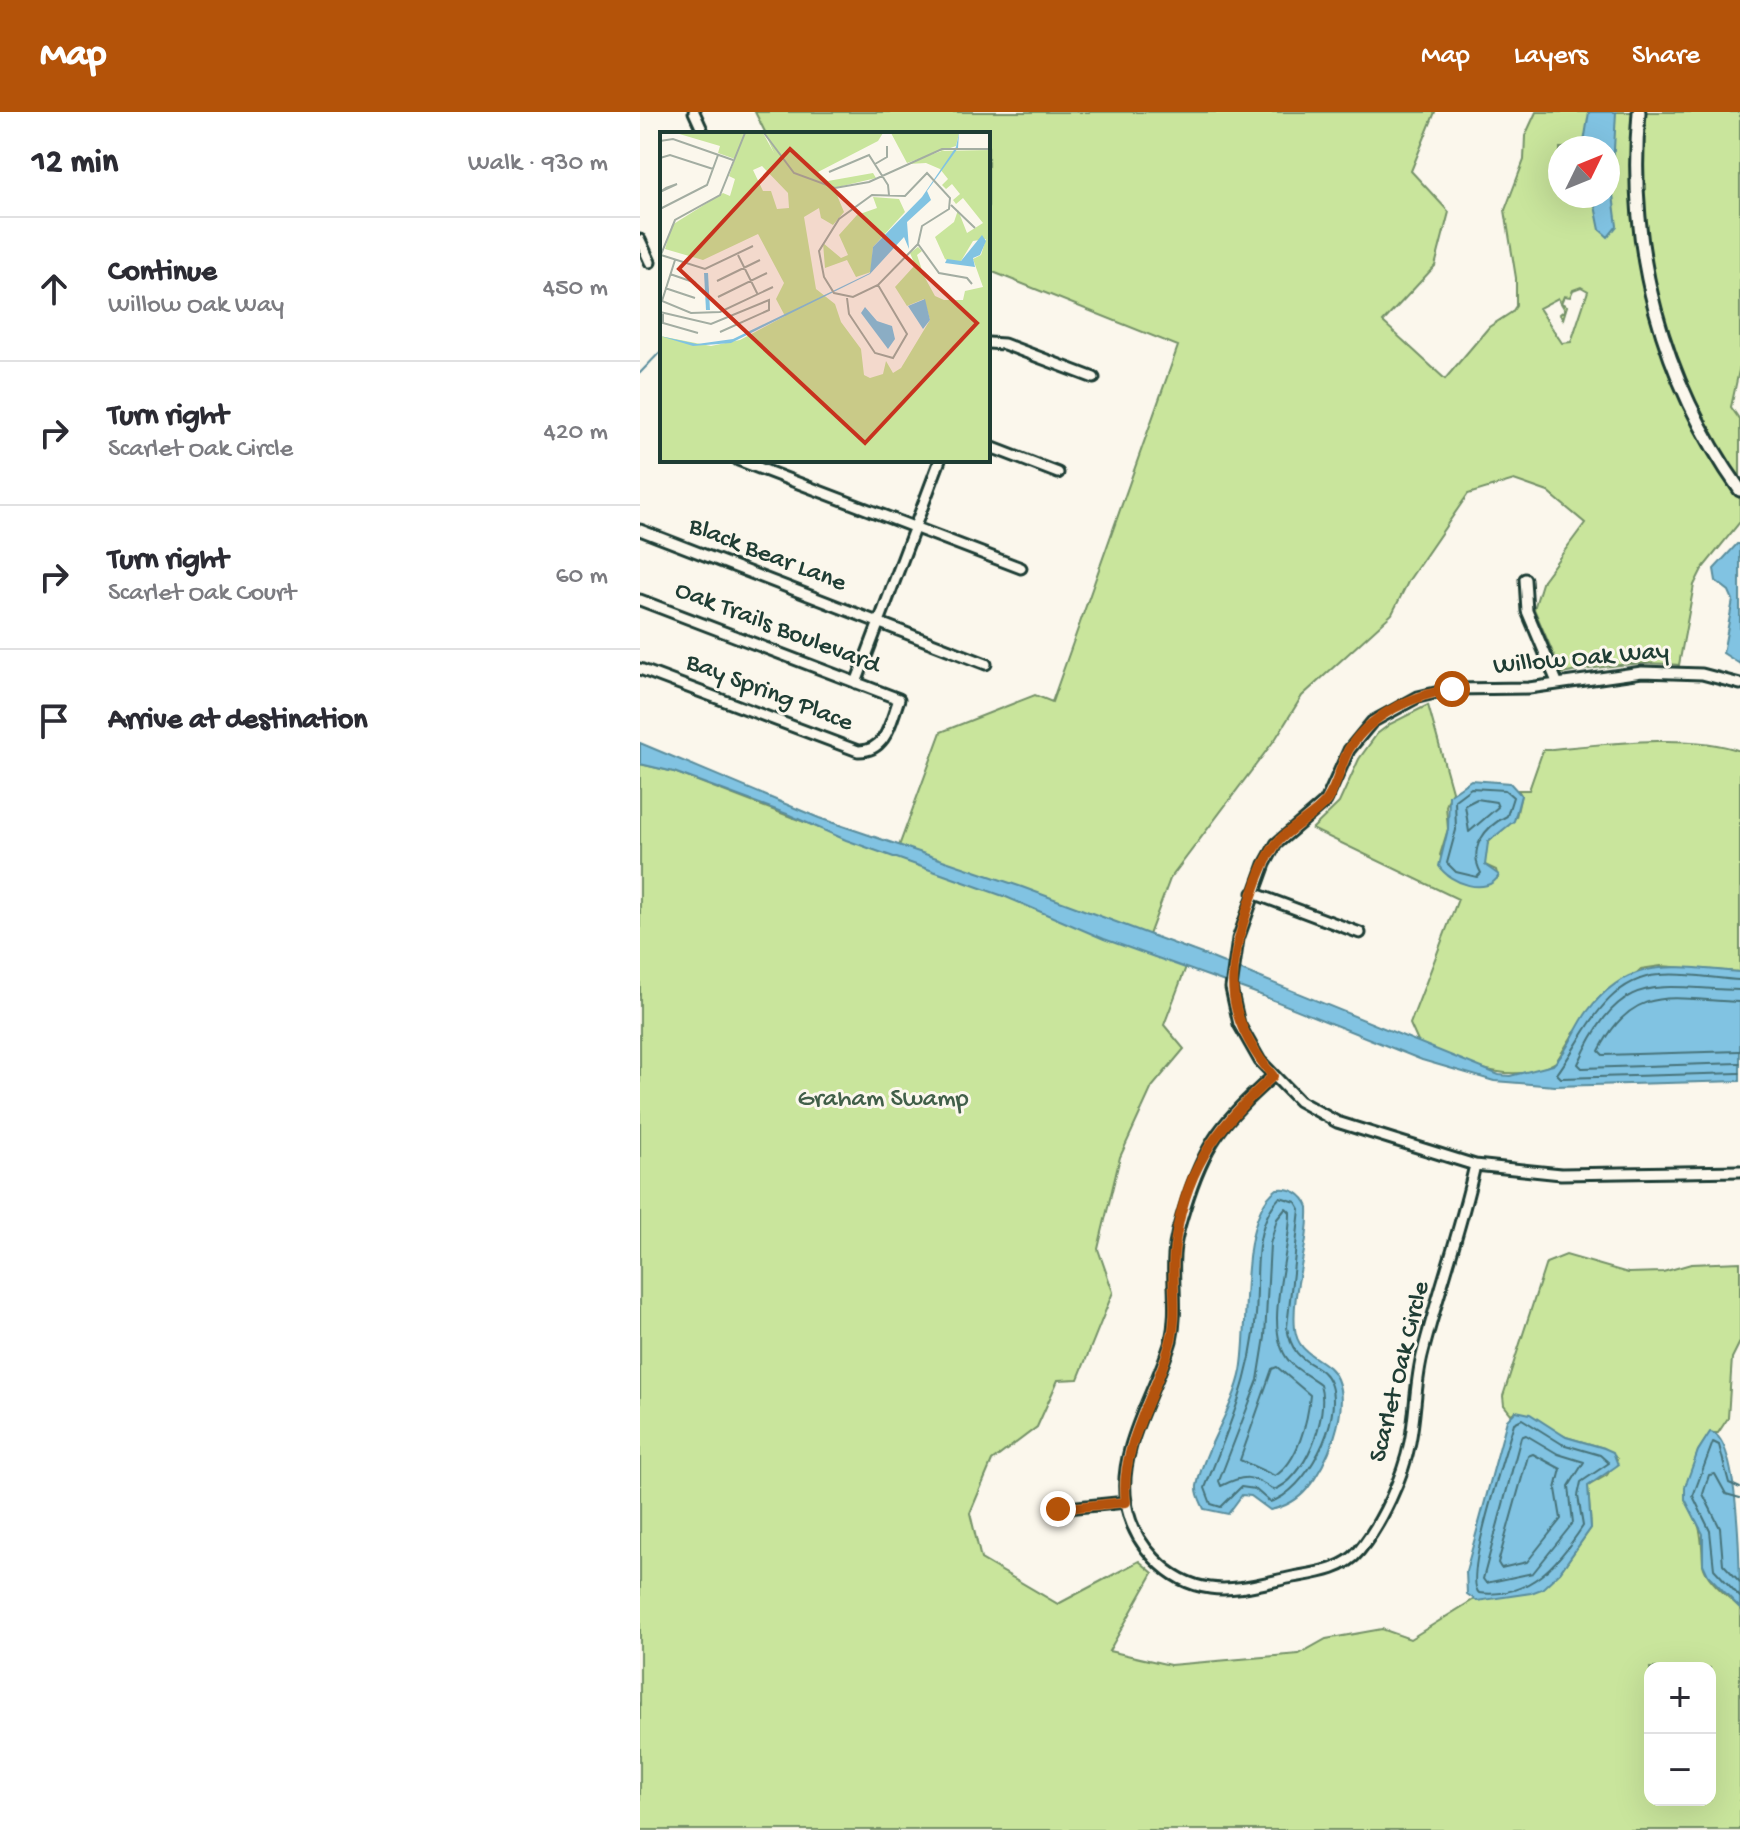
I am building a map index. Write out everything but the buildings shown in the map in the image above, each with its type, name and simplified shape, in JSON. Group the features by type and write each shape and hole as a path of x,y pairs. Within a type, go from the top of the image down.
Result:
{"street":[{"path":"694,112 703,132"},
{"path":"1639,112 1638,217 1642,253 1657,320 1689,404 1740,490"},
{"path":"640,240 650,262"},
{"path":"990,343 1004,344 1094,378"},
{"path":"990,447 1058,473"},
{"path":"743,462 1021,568"},
{"path":"856,683 939,462"},
{"name":"Black Bear Lane","path":"640,530 986,664"},
{"path":"1525,579 1527,611 1557,682"},
{"name":"Oak Trails Boulevard","path":"640,600 899,699"},
{"name":"Bay Spring Place","path":"640,669 858,751 869,751 881,744 899,699"},
{"name":"Willow Oak Way","path":"1740,684 1702,674 1623,673 1490,691 1436,692 1406,702 1372,722 1349,750 1326,801 1276,844 1253,893 1232,961 1231,988 1239,1024 1273,1076 1299,1101 1337,1122 1475,1165 1561,1174 1740,1171"},
{"path":"1253,893 1360,933"},
{"name":"Scarlet Oak Circle","path":"1273,1076 1221,1126 1208,1144 1195,1172 1178,1227 1174,1257 1176,1319 1164,1363 1128,1457 1126,1502 1136,1534 1156,1560 1178,1576 1208,1588 1241,1587 1322,1572 1357,1554 1403,1466 1423,1351 1455,1252 1475,1165"},
{"path":"1058,1509 1126,1502"}],"green space":[{"name":"Graham Swamp","path":"755,112 1435,112 1411,171 1449,212 1435,266 1383,322 1445,379 1489,327 1516,306 1516,278 1505,210 1524,160 1525,136 1536,112 1635,112 1636,233 1659,344 1678,391 1708,449 1740,499 1740,522 1702,569 1694,585 1679,665 1620,665 1562,674 1534,609 1543,580 1585,523 1548,492 1514,480 1468,494 1409,580 1392,614 1302,696 1276,738 1170,879 1149,935 1192,951 1164,1025 1184,1049 1152,1087 1120,1157 1098,1249 1113,1292 1078,1379 1058,1380 1037,1427 992,1461 970,1513 981,1559 1058,1604 1139,1561 1153,1573 1109,1651 1170,1665 1299,1654 1326,1639 1382,1629 1410,1639 1473,1600 1560,1572 1591,1528 1588,1486 1607,1475 1617,1459 1604,1448 1566,1437 1516,1411 1511,1414 1504,1405 1503,1396 1546,1263 1566,1255 1628,1273 1663,1272 1691,1264 1740,1262 1740,1342 1732,1358 1728,1418 1718,1433 1710,1433 1698,1451 1685,1499 1700,1531 1705,1570 1740,1608 1740,1830 640,1830 640,764 674,772 895,857 941,732 1035,695 1052,702 1178,346 990,271 990,132 765,132","holes":["1581,287 1588,291 1571,342 1562,343 1539,308 1558,298 1565,310 1560,314 1563,319 1567,306 1561,303 1564,296 1570,297 1573,290"]},
{"path":"1643,112 1740,112 1740,366 1731,407 1740,420 1740,483 1711,438 1685,387 1656,298 1638,182"},
{"path":"1428,705 1452,791 1446,806 1448,829 1440,855 1464,883 1469,884 1485,884 1498,878 1496,870 1485,865 1485,848 1516,817 1521,795 1518,790 1529,790 1543,750 1669,741 1719,745 1740,751 1740,972 1661,966 1641,969 1574,1033 1556,1062 1539,1070 1504,1073 1487,1070 1419,1044 1410,1024 1458,899 1312,829 1339,803 1359,759 1377,734"}],"water":[{"path":"1589,112 1616,112 1615,136 1585,136"},
{"path":"1595,208 1615,208 1617,226 1608,237 1600,230"},
{"path":"1740,544 1740,664 1723,653 1733,600 1729,591 1716,581 1714,569"},
{"path":"640,743 819,818 1022,887 1202,954 1499,1075 1510,1076 1553,1065 1603,993 1637,973 1675,967 1740,972 1740,1081 1555,1086 1494,1081 1422,1060 1253,992 1104,939 1006,897 846,840 787,814 674,772 640,764"},
{"path":"1471,780 1510,783 1521,795 1514,821 1488,842 1485,865 1499,875 1494,882 1478,886 1451,878 1439,866 1448,829 1449,795"},
{"path":"1277,1189 1296,1192 1308,1207 1294,1314 1295,1329 1297,1339 1307,1352 1333,1372 1341,1406 1329,1452 1315,1479 1299,1497 1270,1510 1251,1496 1242,1495 1228,1514 1204,1509 1197,1486 1241,1371 1250,1247 1264,1203"},
{"path":"1516,1411 1530,1414 1566,1437 1613,1452 1618,1465 1588,1486 1591,1528 1560,1572 1542,1589 1531,1593 1477,1601 1467,1594 1466,1571 1507,1420"},
{"path":"1710,1432 1720,1439 1733,1481 1740,1608 1708,1575 1703,1564 1703,1534 1685,1499 1685,1487 1698,1451"}],"waterway":[{"path":"640,373 660,352"}],"route":[{"path":"1058,1509 1126,1502 1124,1479 1128,1457 1164,1363 1176,1319 1174,1257 1178,1227 1199,1161 1221,1126 1273,1076 1260,1061 1239,1024 1231,988 1232,961 1238,939 1265,864 1276,844 1326,801 1349,750 1372,722 1418,697 1452,689"}]}
